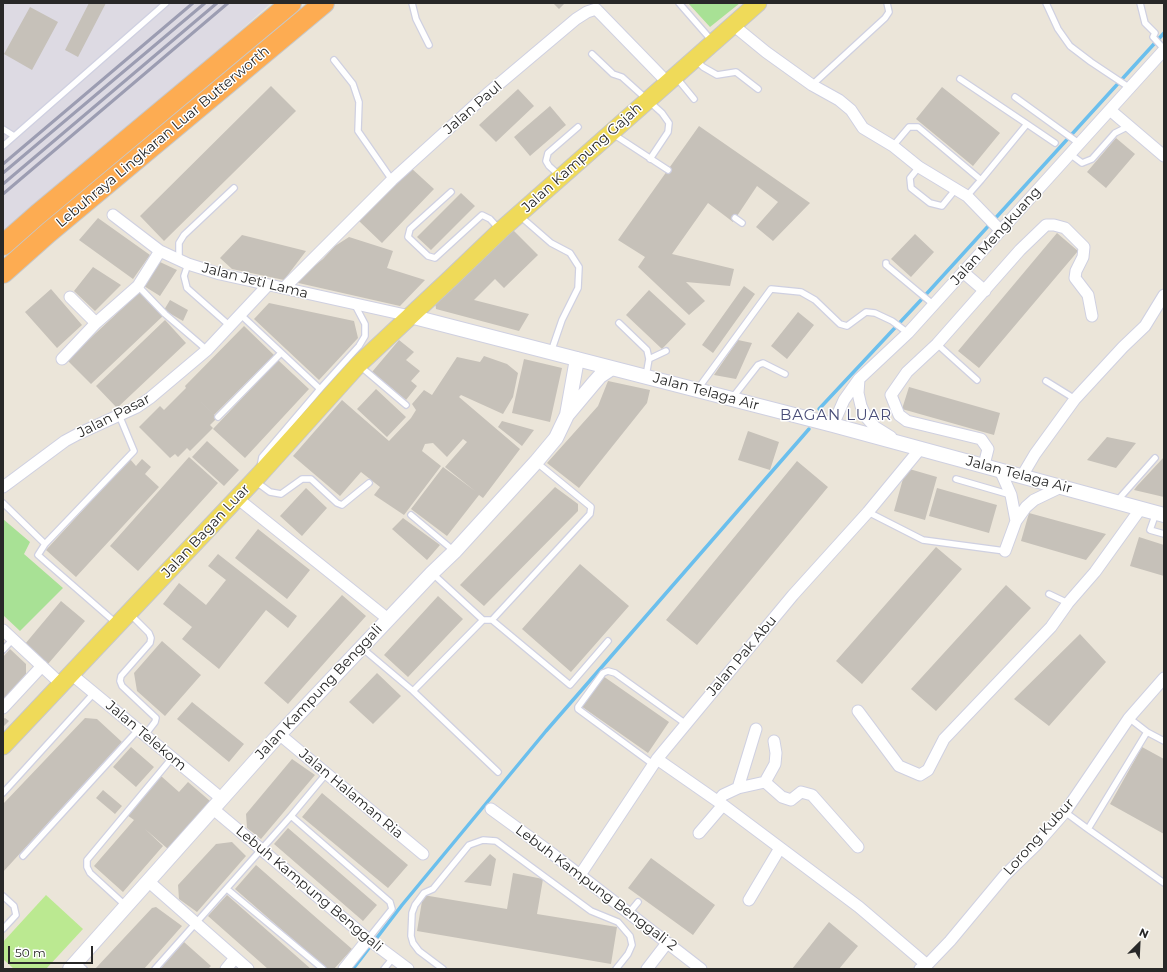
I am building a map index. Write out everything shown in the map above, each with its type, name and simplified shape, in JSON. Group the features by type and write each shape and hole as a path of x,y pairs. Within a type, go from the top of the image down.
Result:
{"highway":[{"name":"Lebuhraya Lingkaran Luar Butterworth","path":"3,245 291,3"},
{"name":"Lebuhraya Lingkaran Luar Butterworth","path":"3,273 48,233 324,3"}],"main road":[{"name":"Jalan Kampung Gajah","path":"410,316 500,230 758,3"},
{"name":"Jalan Bagan Luar","path":"3,746 256,478 358,365 410,316"}],"street":[{"name":"Jalan Paul","path":"284,288 392,180 487,94 576,19 588,12 593,6 671,79"},
{"path":"733,24 766,52 812,85 839,100 851,110 863,128 894,146 919,167 967,196 995,225"},
{"name":"Jalan Mengkuang","path":"833,425 844,400 860,379 905,330 963,272 995,225 1070,154 1077,142 1110,110 1128,86 1163,48"},
{"path":"1110,110 1164,156"},
{"name":"Jalan Jeti Lama","path":"113,215 160,251 184,262 220,274 410,316"},
{"path":"984,466 988,449 981,439 907,421 899,415 891,395 907,372 937,344 1020,250 1046,225 1054,225 1065,228 1084,247 1083,257 1076,271 1075,278 1088,295 1092,316"},
{"path":"62,359 96,323 138,286 160,251"},
{"path":"963,272 984,291"},
{"name":"Jalan Pasar","path":"3,487 65,441 137,407 150,398 207,350 268,285"},
{"path":"1022,476 1035,454 1075,399 1123,347 1145,326 1164,295"},
{"path":"70,296 96,323"},
{"name":"Jalan Telaga Air","path":"410,316 833,425 1160,514"},
{"path":"567,415 577,359"},
{"path":"567,415 600,376 612,368"},
{"path":"860,379 858,393 861,406 866,417 874,427 887,436 920,449"},
{"name":"Jalan Kampung Benggali","path":"77,967 127,906 216,803 388,619 454,552 536,462 556,438 567,415"},
{"name":"Jalan Pak Abu","path":"580,875 656,762 686,724 793,595 868,512 920,449"},
{"path":"1000,470 1011,495 1016,521"},
{"path":"1006,551 1016,521 1026,507 1034,500 1061,487"},
{"path":"237,498 388,619"},
{"path":"858,711 899,766 920,775 928,770 944,739 1051,627 1068,603 1095,572 1141,508"},
{"name":"Jalan Telekom","path":"3,630 8,638 42,666 94,693 172,758 216,803"},
{"path":"3,708 42,666"},
{"name":"Lorong Kubur","path":"923,967 950,941 1005,875 1036,845 1065,812 1129,718 1163,680"},
{"path":"738,788 756,729"},
{"name":"Jalan Halaman Ria","path":"279,734 423,854"},
{"path":"699,833 721,803 723,795 738,788 765,782 775,764 776,753 774,741"},
{"path":"656,762 721,803 859,907 923,967"},
{"path":"765,782 782,797 791,800 801,792 812,795 858,847"},
{"name":"Lebuh Kampung Benggali","path":"216,803 262,850 372,942 408,969"},
{"name":"Lebuh Kampung Benggali 2","path":"491,808 701,969"},
{"path":"749,900 780,848"},
{"path":"148,882 248,969"},
{"path":"344,969 372,942"},
{"path":"647,969 667,943"},
{"path":"226,969 235,958"}],"lane":[{"path":"3,146 166,3"},
{"path":"412,3 416,19 429,44"},
{"path":"679,3 713,42"},
{"path":"812,85 885,18 889,12 887,3"},
{"path":"1046,3 1058,29 1070,46 1091,62 1128,86"},
{"path":"1140,3 1145,23 1155,33 1153,37 1163,48"},
{"path":"592,54 613,74 622,77 662,113 669,123 668,132 650,159"},
{"path":"694,59 716,75 736,72 758,88"},
{"path":"334,60 353,84 359,102 358,131 392,180"},
{"path":"671,79 694,99"},
{"path":"960,79 1055,143"},
{"path":"1015,97 1077,142"},
{"path":"967,196 1027,124"},
{"path":"1070,154 1082,163 1092,159 1115,133 1129,126"},
{"path":"561,177 549,166 546,161 548,153 578,127"},
{"path":"894,146 909,127 918,127 981,180"},
{"path":"3,129 14,136"},
{"path":"611,133 668,170"},
{"path":"919,167 910,178 911,188 930,204 942,206 955,190"},
{"path":"230,326 187,288 184,276 184,262 179,243 184,235 234,188"},
{"path":"451,192 410,229 408,238 428,256 436,258 482,214 490,219 500,230"},
{"path":"518,215 552,242 570,253 579,267 578,288 562,320 551,352"},
{"path":"735,218 742,223"},
{"path":"886,263 886,265 931,303"},
{"path":"138,286 165,314 207,350"},
{"path":"697,390 771,289 801,292 815,300 840,324 847,326 866,312 875,313 905,330"},
{"path":"355,304 365,324 365,336 359,346 262,457 256,478 270,492 281,494 302,478 311,479 337,503 342,505 369,483"},
{"path":"241,315 320,389"},
{"path":"618,323 647,350 649,359 646,376"},
{"path":"937,344 976,380"},
{"path":"649,359 666,351"},
{"path":"218,417 281,352"},
{"path":"732,399 758,365 763,363 785,374"},
{"path":"358,365 406,405"},
{"path":"1046,381 1075,399"},
{"path":"23,856 142,732 155,722 156,718 122,686 120,681 122,676 150,643 150,633 123,619 38,555 45,544 134,451 118,415"},
{"path":"1117,502 1155,458"},
{"path":"492,620 590,514 591,507 536,462"},
{"path":"956,479 1011,495"},
{"path":"3,503 45,544"},
{"path":"868,512 923,540 1006,551"},
{"path":"1160,514 1150,530 1164,534"},
{"path":"411,515 454,552"},
{"path":"432,573 483,620 492,620 570,684 608,641"},
{"path":"1049,594 1068,603"},
{"path":"413,691 483,620"},
{"path":"3,650 8,638"},
{"path":"362,648 413,691 498,772"},
{"path":"656,762 579,711 578,706 603,673 608,671 614,673 686,724"},
{"path":"3,793 94,693"},
{"path":"1129,718 1147,732 1164,741"},
{"path":"1088,829 1147,732"},
{"path":"127,906 90,873 87,867 87,860 172,758"},
{"path":"155,969 262,850 326,774"},
{"path":"1065,812 1164,883"},
{"path":"291,816 390,902 392,909 372,942"},
{"path":"443,969 419,951 413,943 411,936 412,913 415,905 424,893 433,889 469,846 483,840 496,841 591,911 618,922 630,936 632,945 628,954 616,969"},
{"path":"227,889 323,969"},
{"path":"3,896 14,906 16,915 3,929"},
{"path":"629,913 638,902"},
{"path":"384,969 393,958"}],"shaded area":[{"path":"3,3 271,3 3,243"}],"green space":[{"path":"688,3 740,3 710,27"},
{"path":"3,519 30,542 24,554 63,588 20,631 3,615"},
{"path":"46,895 83,929 46,969 14,969 3,959 3,942"}],"building":[{"path":"89,3 106,3 78,57 65,50"},
{"path":"553,3 565,3 559,9"},
{"path":"30,7 58,22 32,70 4,54"},
{"path":"271,86 296,111 164,241 140,216"},
{"path":"942,87 1000,133 973,166 916,119"},
{"path":"518,89 534,106 496,142 479,125"},
{"path":"550,106 566,125 530,156 514,137"},
{"path":"699,126 810,203 773,241 756,227 778,202 757,186 733,222 708,203 672,254 734,269 730,286 686,282 705,301 689,315 638,267 645,257 618,240"},
{"path":"1116,138 1135,154 1106,188 1087,172"},
{"path":"410,167 434,189 382,243 359,221"},
{"path":"461,193 475,206 431,250 417,237"},
{"path":"98,218 150,255 133,279 79,240"},
{"path":"510,227 538,255 504,288 495,279 474,300 529,314 519,331 436,309 435,300"},
{"path":"1057,233 1078,251 979,368 958,351"},
{"path":"915,234 934,252 911,277 891,259"},
{"path":"242,235 306,251 284,280 232,269 220,258"},
{"path":"349,237 393,251 387,268 425,280 400,306 294,282 323,259 335,246"},
{"path":"160,262 177,270 160,296 144,286"},
{"path":"93,267 121,285 95,311 74,291"},
{"path":"744,286 755,294 713,353 702,345"},
{"path":"51,289 82,325 57,348 25,312"},
{"path":"649,290 686,324 662,349 626,315"},
{"path":"141,291 164,315 91,384 67,360"},
{"path":"170,300 188,310 183,321 164,310"},
{"path":"269,303 354,321 358,338 319,380 254,319"},
{"path":"798,312 814,325 787,359 771,346"},
{"path":"165,320 186,343 117,408 96,386"},
{"path":"244,326 274,355 214,415 217,418 210,425 213,428 190,451 187,448 178,457 175,454 170,458 139,427 160,406 164,410 186,388 185,386"},
{"path":"399,340 414,352 406,360 420,371 411,381 417,386 406,400 372,372"},
{"path":"738,340 752,343 736,379 714,375"},
{"path":"484,356 507,364 518,373 513,397 503,414 461,395 459,397 520,449 483,498 479,495 447,536 411,509 443,467 475,491 445,467 467,442 463,439 447,457 433,443 425,444 422,451 441,466 404,515 374,495 380,487 361,472 340,496 293,456 342,400 389,441 411,418 416,410 412,404 424,390 432,395 457,357 480,362"},
{"path":"524,359 562,368 550,422 512,413"},
{"path":"278,360 309,389 245,458 213,429"},
{"path":"608,381 650,390 647,403 579,488 547,463 598,406"},
{"path":"909,387 1000,413 994,435 902,409"},
{"path":"376,389 406,417 387,437 357,409"},
{"path":"502,421 534,430 522,446 498,427"},
{"path":"748,431 779,442 770,470 738,460"},
{"path":"1107,437 1136,443 1116,468 1087,460"},
{"path":"207,441 239,470 224,486 192,457"},
{"path":"189,457 218,483 138,571 110,546"},
{"path":"1164,457 1164,497 1134,490 1137,486"},
{"path":"130,459 136,466 142,459 151,467 145,474 159,487 76,577 46,550"},
{"path":"797,461 828,487 697,645 666,620"},
{"path":"906,468 937,477 925,520 894,511"},
{"path":"555,487 578,504 578,511 484,606 460,585"},
{"path":"306,488 327,508 302,536 280,516"},
{"path":"937,488 997,505 989,533 929,516"},
{"path":"1029,513 1106,534 1086,560 1021,541"},
{"path":"403,518 440,545 427,560 392,529"},
{"path":"258,529 310,570 287,599 235,558"},
{"path":"1139,537 1164,545 1164,576 1130,566"},
{"path":"936,547 962,569 862,684 836,661"},
{"path":"218,554 297,616 288,628 266,610 219,669 182,639 192,627 163,604 179,583 206,605 226,580 208,566"},
{"path":"580,564 629,606 571,672 522,629"},
{"path":"1006,585 1031,608 936,711 911,689"},
{"path":"342,595 366,616 288,704 264,683"},
{"path":"438,596 463,619 408,677 384,655"},
{"path":"61,601 85,621 48,664 25,644"},
{"path":"1080,634 1106,662 1049,726 1014,699"},
{"path":"162,641 201,675 165,716 137,691 134,673"},
{"path":"10,649 26,664 26,674 3,700 3,657"},
{"path":"377,673 401,696 373,724 349,702"},
{"path":"603,676 669,722 648,753 581,706"},
{"path":"192,702 244,744 229,762 177,719"},
{"path":"5,718 9,721 3,727 3,719"},
{"path":"85,718 97,719 122,742 3,872 3,804"},
{"path":"131,747 154,767 136,787 113,767"},
{"path":"1142,747 1164,759 1164,834 1110,804"},
{"path":"292,759 315,775 261,839 247,828 246,814"},
{"path":"161,776 179,792 188,782 210,801 168,849 145,829 163,846 123,892 94,866 134,820 127,815"},
{"path":"103,790 122,806 115,814 96,798"},
{"path":"322,793 408,865 388,888 302,817"},
{"path":"288,828 377,905 363,921 274,844"},
{"path":"232,842 246,856 197,912 179,899 178,885 216,844"},
{"path":"490,854 496,859 491,886 464,882"},
{"path":"651,858 715,905 693,935 628,888"},
{"path":"256,865 352,949 334,969 327,969 235,889"},
{"path":"513,873 543,879 537,914 617,927 611,964 417,931 423,895 507,909"},
{"path":"227,895 311,969 268,969 208,916"},
{"path":"156,907 182,926 144,969 95,969 152,908"},
{"path":"829,922 858,946 839,969 792,969"},
{"path":"184,942 211,966 208,969 160,969"}],"waterway":[{"path":"819,409 920,301 1164,33"},
{"path":"353,969 402,905 546,731 809,429"}],"railway":[{"path":"3,164 193,3"},
{"path":"3,173 205,3"},
{"path":"3,184 217,3"},
{"path":"3,194 228,3"}],"district":[{"name":"BAGAN LUAR","path":"836,416"}]}
